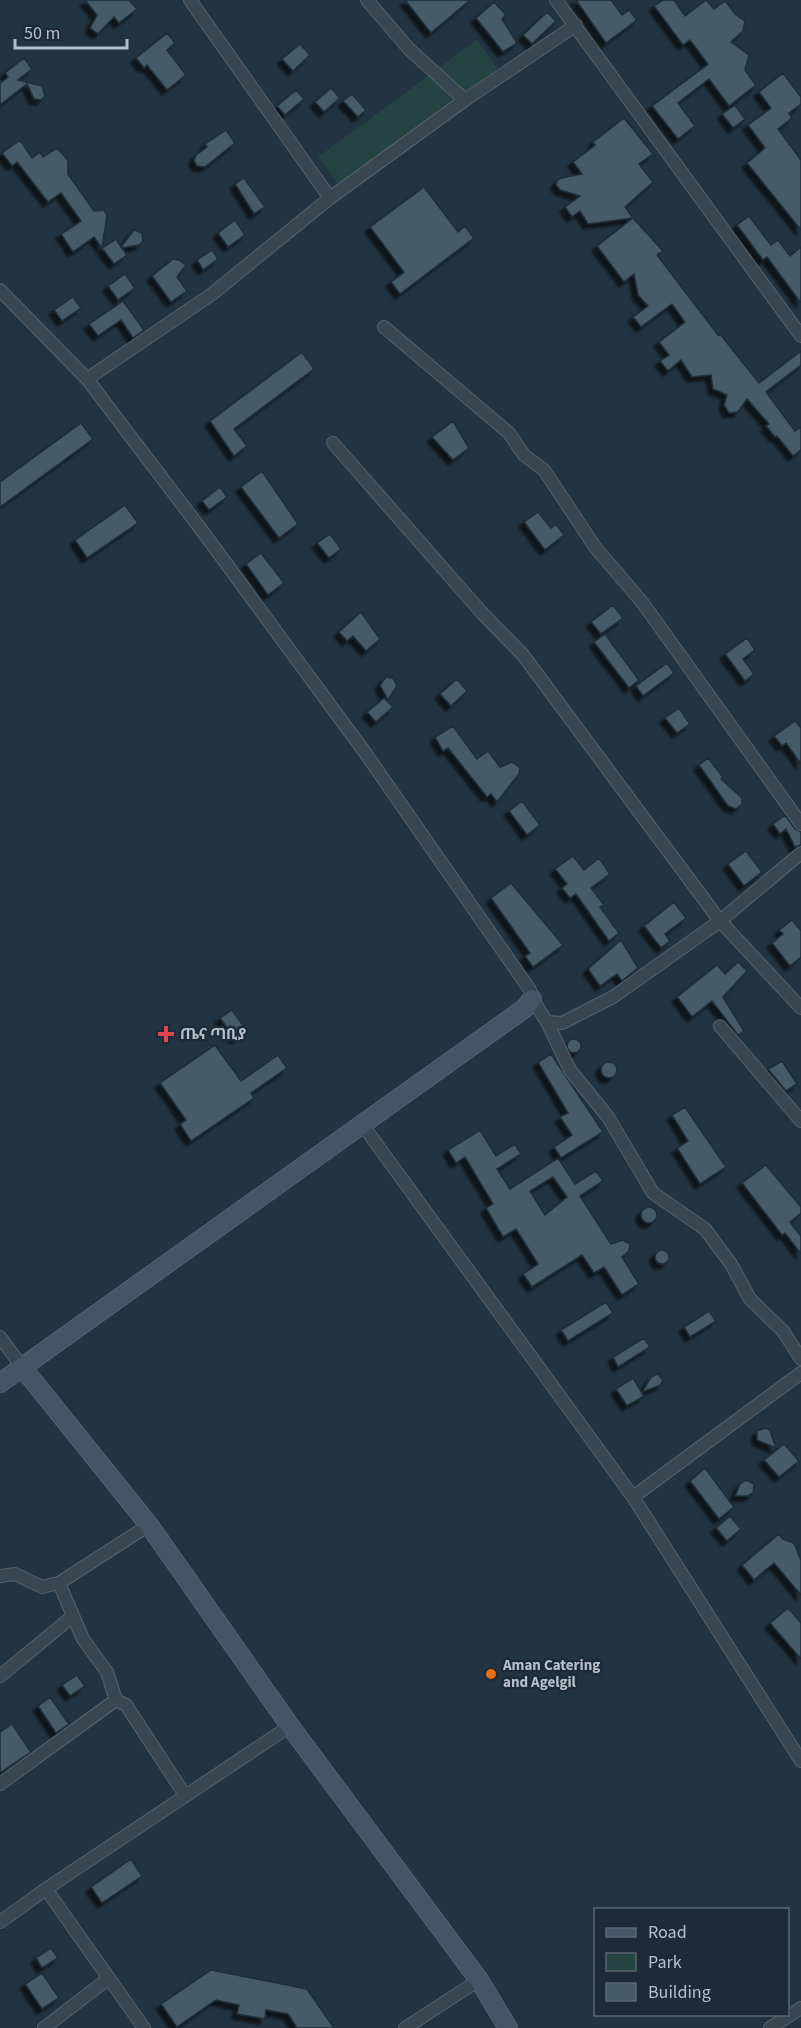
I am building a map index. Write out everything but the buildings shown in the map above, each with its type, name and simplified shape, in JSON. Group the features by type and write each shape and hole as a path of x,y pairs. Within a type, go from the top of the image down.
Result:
{"street":[{"path":"190,0 330,198"},
{"path":"367,0 409,49 465,100"},
{"path":"556,0 801,336"},
{"path":"87,379 212,294 330,198 465,100 576,25"},
{"path":"0,290 87,379 366,754 530,990 532,999 547,1022 570,1071 608,1117 653,1193 705,1229 731,1264 750,1299 783,1331 801,1359"},
{"path":"384,327 509,433 524,456 544,470 595,547 649,612 801,824"},
{"path":"333,442 482,613 523,655 720,921 801,1008"},
{"path":"547,1022 562,1023 613,998 720,921 801,853"},
{"path":"0,1383 525,1008 532,999"},
{"path":"720,1026 801,1121"},
{"path":"362,1124 633,1497 801,1761"},
{"path":"0,1337 149,1525 290,1726 479,1980 508,2028"},
{"path":"633,1497 801,1373"},
{"path":"0,1576 15,1574 42,1587 59,1583 149,1525"},
{"path":"59,1583 83,1639 107,1672 116,1700 126,1705 186,1795"},
{"path":"0,1676 74,1616"},
{"path":"0,1784 116,1700"},
{"path":"0,1922 290,1726"},
{"path":"46,1889 144,2028"},
{"path":"44,2028 109,1978"},
{"path":"405,2028 479,1980"},
{"path":"771,2028 801,2008"}],"green space":[{"path":"477,40 498,69 339,184 318,157"}],"place":[{"name":"ጤና ጣቢያ","path":"166,1034"},
{"name":"Aman Catering and Agelgil","path":"491,1674"}]}
